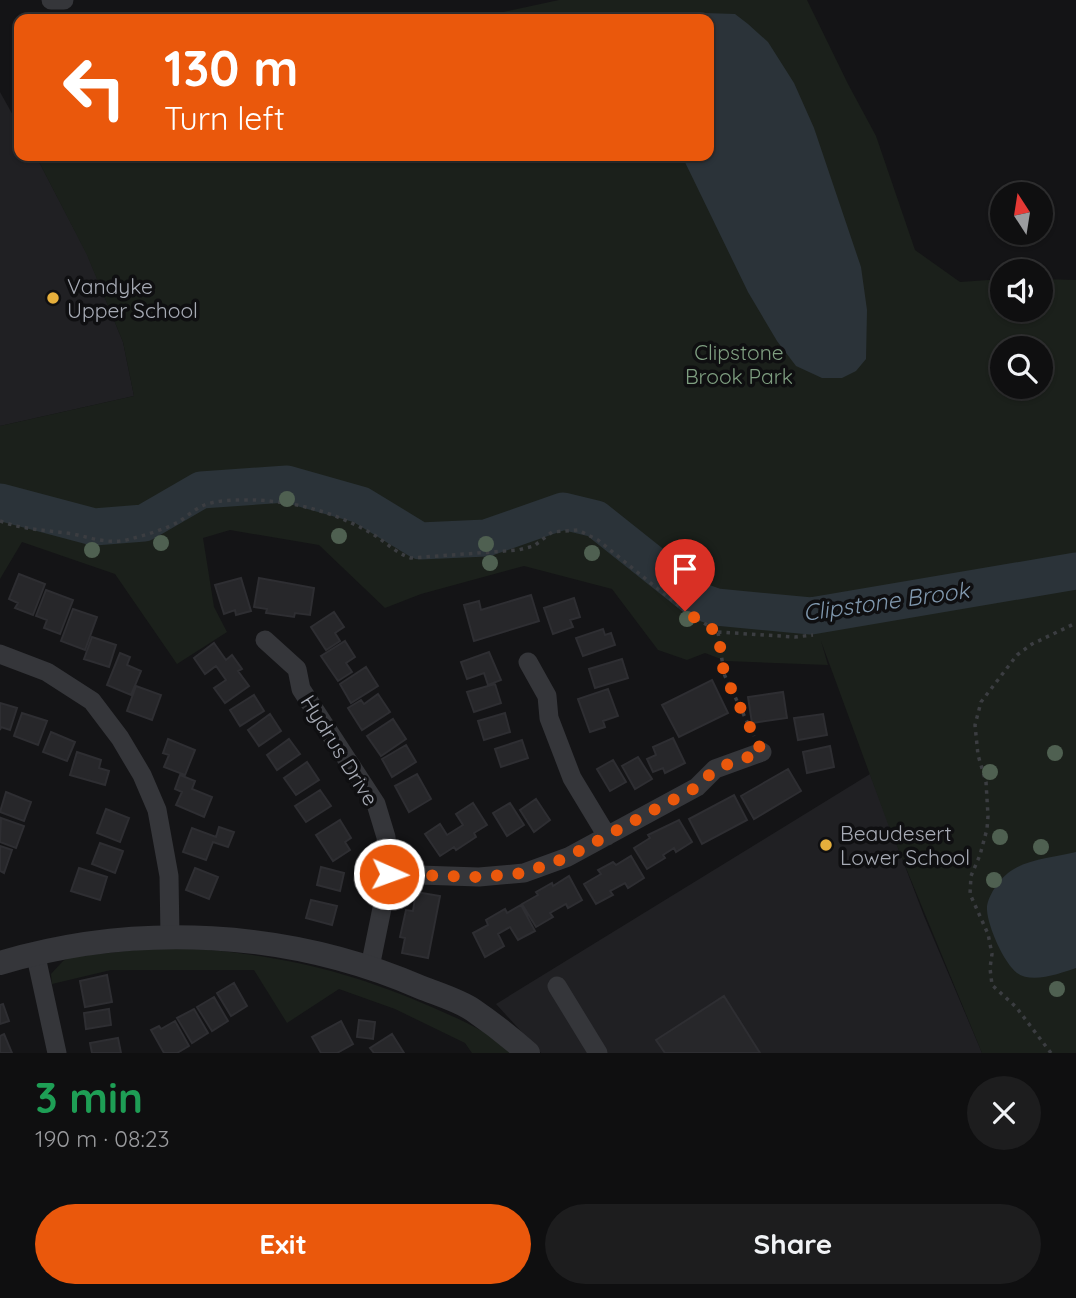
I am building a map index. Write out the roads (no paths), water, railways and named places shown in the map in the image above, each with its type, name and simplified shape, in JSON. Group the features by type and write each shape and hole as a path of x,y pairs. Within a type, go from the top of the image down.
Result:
{"street":[{"path":"51,0 64,0"},
{"name":"Hydrus Drive","path":"265,640 297,669 301,688 376,804 386,837 389,874 370,967"},
{"path":"0,654 47,672 92,701 120,738 142,775 157,810 169,876 170,936"},
{"path":"528,662 547,696 549,718 572,778 607,836"},
{"path":"389,874 479,877 524,873 568,857 697,787 715,769 762,752"},
{"path":"0,963 36,952 99,942 170,936 220,938 291,948 370,967 471,1009 528,1053"},
{"path":"36,952 57,1053"},
{"path":"557,986 598,1053"}],"waterway":[{"name":"Clipstone Brook","path":"0,502 94,527 144,523 201,490 287,484 361,505 420,541 486,538 563,511 596,519 699,601 716,607 811,616 1076,571"}],"place":[{"name":"Vandyke Upper School","path":"53,298"},
{"name":"Beaudesert Lower School","path":"826,845"}],"park label":[{"name":"Clipstone Brook Park","path":"739,364"}]}
